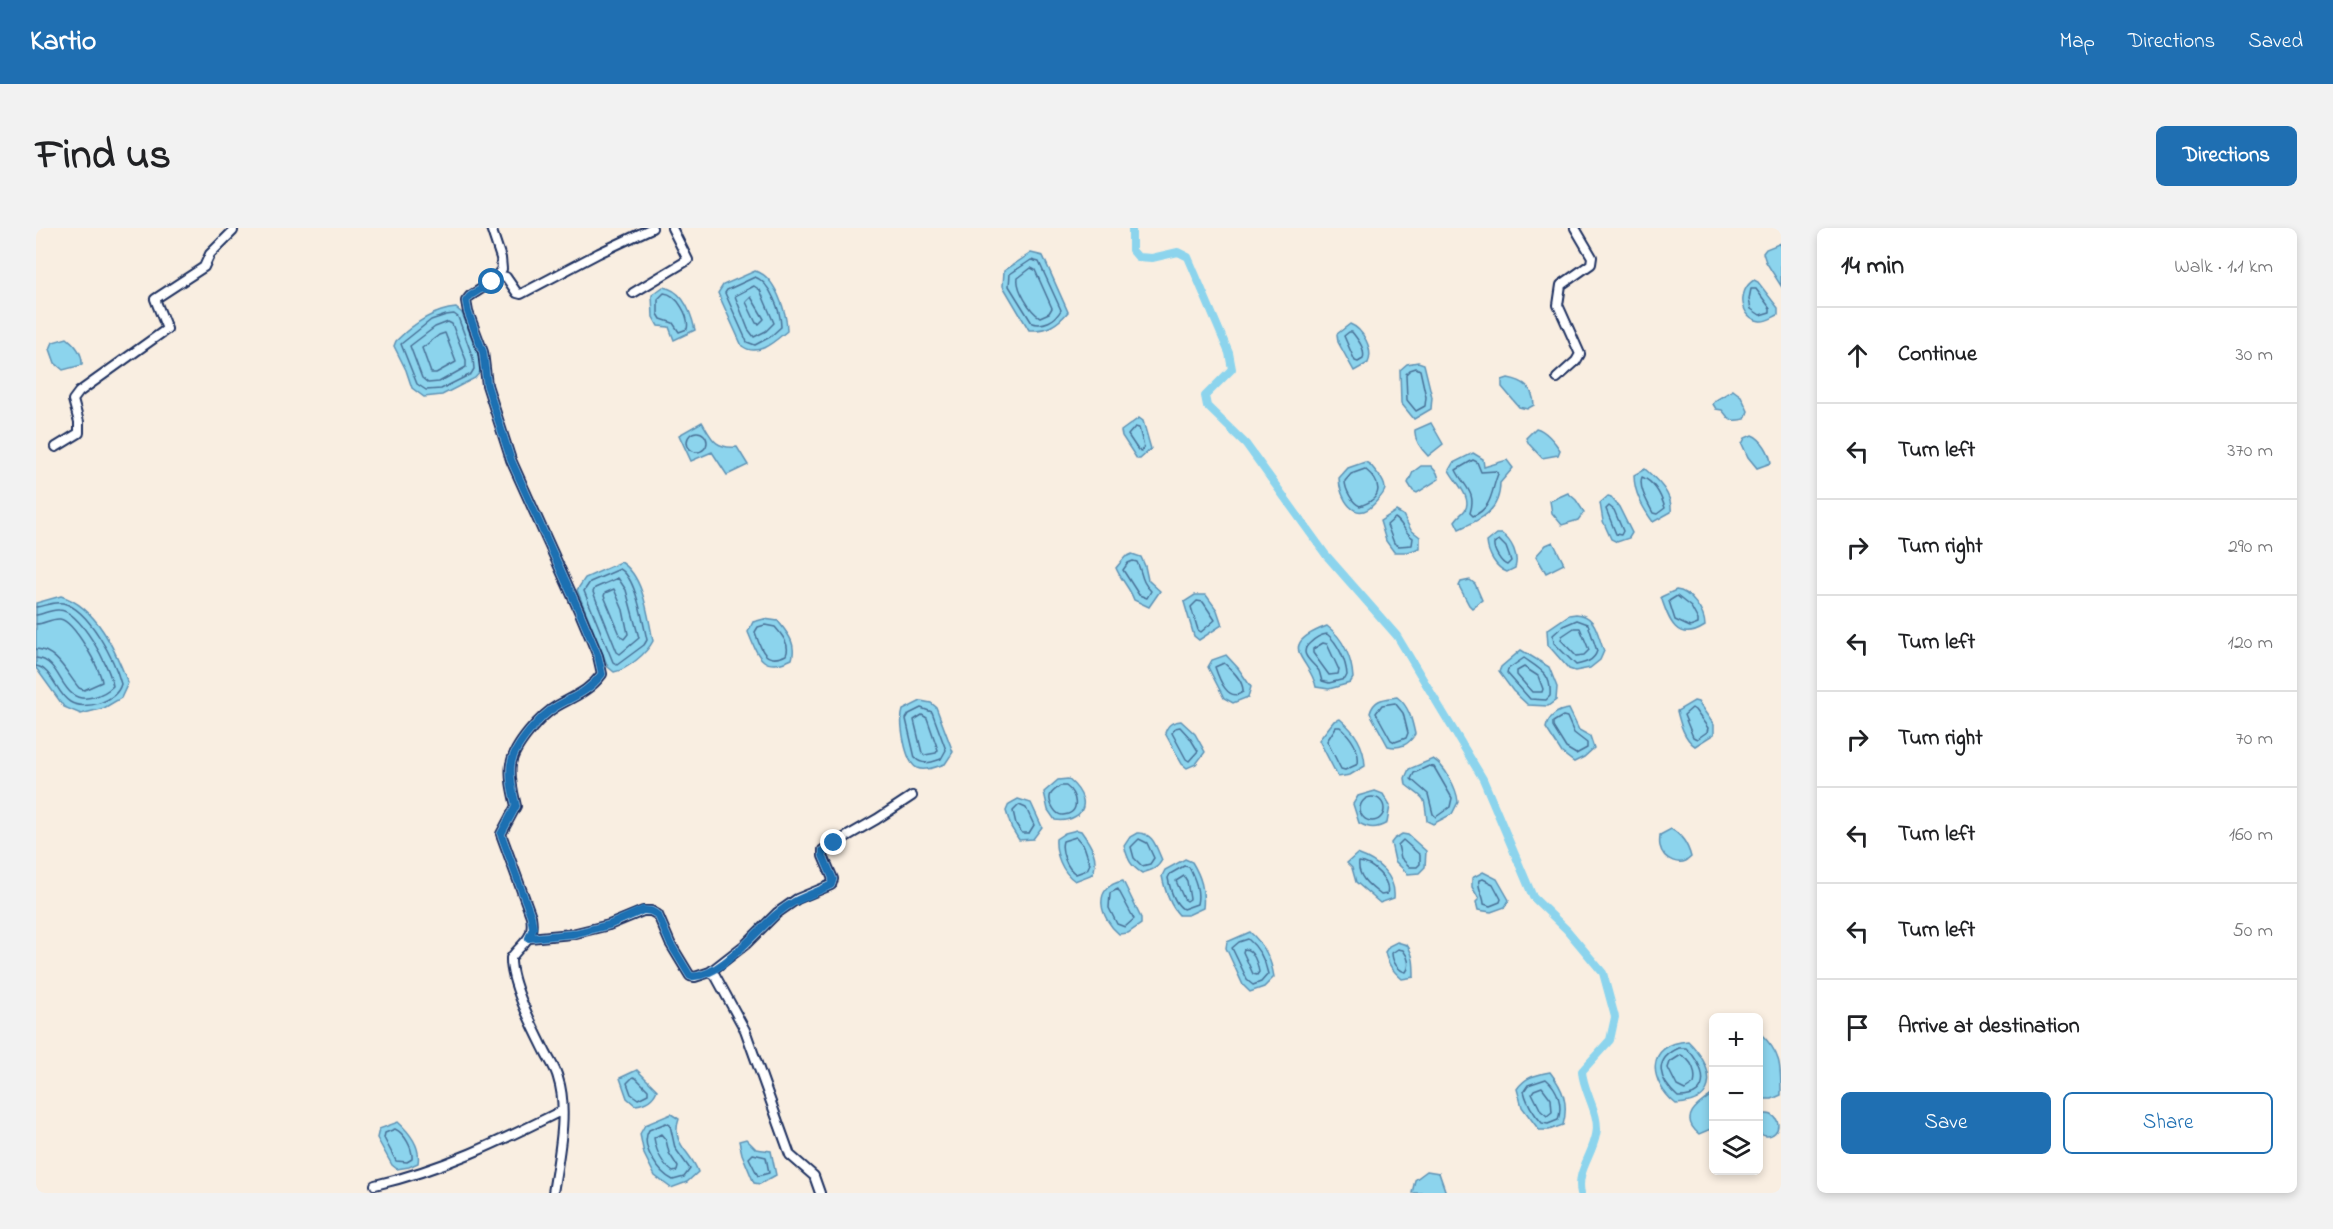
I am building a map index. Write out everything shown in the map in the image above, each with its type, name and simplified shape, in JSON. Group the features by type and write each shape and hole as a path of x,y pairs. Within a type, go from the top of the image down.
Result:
{"street":[{"path":"56,447 79,433 73,400 79,392 167,329 155,299 204,267 210,254 233,231 233,228"},
{"path":"491,228 501,258 502,269 492,282 466,301 468,312 483,352 487,385 511,460 580,613 598,656 602,674 592,687 542,716 526,735 511,762 512,790 516,806 501,834 531,916 533,928 529,938 511,958 510,967 523,1002 558,1077 562,1098 560,1146 553,1193"},
{"path":"498,275 506,277 517,293 521,294 652,228"},
{"path":"633,293 688,260 672,228"},
{"path":"1557,378 1576,362 1581,354 1557,305 1561,285 1591,264 1592,257 1575,228"},
{"path":"529,938 572,934 609,925 643,910 651,911 658,915 670,943 690,976 695,977 710,972 746,944 777,913 797,899 831,885 833,879 823,856 823,850 912,796"},
{"path":"710,972 715,975 745,1029 790,1155 814,1176 820,1193"},
{"path":"375,1185 403,1179 481,1151 561,1111"}],"water":[{"path":"1781,243 1781,286 1763,253 1766,249"},
{"path":"1031,253 1043,256 1068,312 1051,326 1035,330 1029,330 1003,286 1004,271"},
{"path":"755,271 762,274 774,287 785,315 787,331 766,347 754,350 742,346 718,293 723,285"},
{"path":"1754,280 1778,308 1778,315 1762,321 1754,319 1745,310 1743,297 1748,285"},
{"path":"663,287 676,292 681,297 695,330 674,340 669,327 658,326 653,317 652,295"},
{"path":"456,308 462,313 479,357 481,371 475,378 442,395 424,397 412,388 394,346 402,335 423,319 447,309"},
{"path":"1350,324 1363,335 1370,352 1368,363 1354,371 1338,342 1337,334"},
{"path":"67,338 78,350 82,365 63,370 55,363 50,349 53,342"},
{"path":"1418,362 1424,364 1432,397 1431,409 1414,419 1401,403 1400,370 1407,364"},
{"path":"1508,378 1519,381 1530,389 1534,405 1527,409 1519,407 1502,387 1502,380"},
{"path":"1733,390 1741,396 1748,411 1745,419 1731,420 1713,404"},
{"path":"1139,418 1143,421 1151,449 1137,459 1121,431"},
{"path":"702,422 715,442 724,446 737,447 748,465 727,475 712,452 691,461 679,435"},
{"path":"1431,423 1443,444 1428,456 1418,444 1415,430"},
{"path":"1536,428 1555,443 1560,450 1558,455 1542,458 1529,444 1526,438"},
{"path":"1752,435 1765,447 1771,463 1757,468 1748,457 1742,444 1745,438"},
{"path":"1473,453 1483,459 1484,467 1507,460 1513,468 1500,483 1497,501 1488,513 1459,529 1455,521 1465,510 1467,500 1449,470 1453,463"},
{"path":"1365,462 1371,465 1382,479 1385,490 1374,504 1367,510 1361,511 1349,506 1345,500 1339,478 1348,468"},
{"path":"1421,466 1431,466 1439,479 1417,493 1408,483 1413,472"},
{"path":"1645,469 1667,493 1671,505 1671,512 1653,522 1640,500 1634,482 1634,475"},
{"path":"1568,493 1584,512 1578,520 1562,525 1552,513 1550,501"},
{"path":"1608,496 1619,507 1632,533 1629,538 1617,542 1611,539 1603,521 1600,503"},
{"path":"1396,511 1403,515 1411,530 1420,537 1420,548 1408,552 1394,552 1386,541 1380,521"},
{"path":"1497,534 1506,537 1515,554 1515,568 1507,572 1496,564 1488,547 1487,542"},
{"path":"1553,542 1564,564 1546,573 1536,556 1546,545"},
{"path":"1132,554 1141,557 1148,580 1160,591 1149,607 1134,600 1116,568 1125,557"},
{"path":"621,562 629,568 640,587 653,641 636,660 614,672 608,667 577,590 585,578"},
{"path":"1470,580 1475,584 1482,600 1472,608 1459,586 1461,582"},
{"path":"1676,590 1686,594 1696,603 1705,626 1687,632 1681,631 1671,621 1661,597"},
{"path":"1195,595 1206,595 1217,610 1222,625 1199,640 1194,636 1184,602"},
{"path":"61,596 74,602 95,620 111,644 128,683 121,698 104,708 81,714 64,707 36,668 36,603"},
{"path":"1569,615 1583,615 1592,622 1604,651 1600,660 1590,668 1575,671 1569,669 1548,645 1547,630"},
{"path":"764,619 778,621 785,630 792,643 792,659 774,664 763,660 759,655 748,632 753,622"},
{"path":"1327,626 1338,636 1346,649 1353,678 1350,683 1329,689 1316,687 1313,677 1299,654 1298,647 1302,640 1311,633"},
{"path":"1521,650 1549,667 1557,687 1556,700 1548,706 1528,705 1513,691 1499,672 1501,667"},
{"path":"1226,655 1251,687 1248,697 1233,703 1224,698 1208,667 1212,660"},
{"path":"1397,697 1407,709 1415,734 1407,743 1392,747 1388,746 1370,713 1377,702"},
{"path":"921,701 931,703 936,707 953,752 945,764 924,769 917,768 909,758 902,723 903,710"},
{"path":"1694,701 1698,702 1714,725 1714,734 1695,746 1685,735 1677,711"},
{"path":"1569,709 1579,730 1590,736 1594,748 1574,762 1562,753 1546,728 1554,715"},
{"path":"1340,719 1358,739 1365,766 1350,775 1338,777 1319,740 1334,721"},
{"path":"1181,721 1195,734 1205,752 1196,764 1187,768 1182,764 1165,733 1171,724"},
{"path":"1433,759 1449,778 1458,802 1452,814 1433,824 1427,821 1423,798 1406,785 1405,778 1409,769"},
{"path":"1068,779 1081,794 1082,810 1075,817 1055,820 1048,810 1044,792 1058,780"},
{"path":"1375,791 1383,794 1390,806 1387,823 1370,827 1359,823 1353,804 1358,796"},
{"path":"1018,799 1031,803 1042,827 1033,839 1019,840 1011,827 1006,811 1009,804"},
{"path":"1671,829 1686,844 1691,857 1687,860 1673,861 1668,859 1662,851 1660,835"},
{"path":"1081,831 1093,851 1095,868 1093,874 1075,881 1066,873 1060,862 1056,839 1065,833"},
{"path":"1137,833 1150,838 1156,845 1162,860 1154,869 1142,873 1130,862 1124,846 1130,837"},
{"path":"1402,834 1408,835 1426,851 1425,867 1419,873 1408,874 1395,861 1391,843"},
{"path":"1357,854 1384,870 1392,882 1394,898 1380,903 1356,882 1352,868 1347,863"},
{"path":"1185,859 1192,862 1200,878 1203,889 1203,908 1188,915 1179,915 1168,897 1162,876 1165,870"},
{"path":"1483,872 1497,879 1509,900 1505,907 1491,912 1478,910 1476,902 1479,899 1472,887 1472,878"},
{"path":"1123,881 1141,918 1141,924 1128,933 1119,934 1107,920 1102,904 1106,890 1113,884"},
{"path":"1250,932 1266,952 1274,977 1264,987 1250,992 1243,985 1226,948 1227,942"},
{"path":"1397,942 1407,945 1411,953 1414,977 1402,979 1389,964 1385,952 1389,946"},
{"path":"1763,1036 1776,1053 1780,1067 1781,1095 1772,1099 1763,1099"},
{"path":"1688,1041 1697,1051 1707,1071 1709,1081 1707,1090 1701,1097 1691,1102 1676,1104 1660,1085 1656,1075 1655,1065 1658,1056 1664,1049"},
{"path":"637,1070 657,1090 649,1101 635,1105 627,1098 620,1078"},
{"path":"1550,1072 1564,1097 1565,1117 1563,1125 1549,1130 1539,1130 1522,1107 1517,1089 1531,1077"},
{"path":"1709,1097 1709,1130 1699,1134 1693,1128 1690,1117"},
{"path":"671,1114 679,1119 677,1135 679,1141 698,1172 687,1182 671,1188 655,1176 644,1154 640,1134 645,1125"},
{"path":"1763,1115 1771,1115 1777,1121 1775,1133 1763,1135"},
{"path":"398,1122 413,1140 418,1151 418,1163 397,1169 392,1165 377,1138 379,1129"},
{"path":"746,1139 756,1149 771,1151 776,1175 760,1184 754,1183 742,1154 739,1141"},
{"path":"1427,1171 1439,1173 1446,1193 1412,1193 1415,1180"}],"waterway":[{"path":"1132,228 1132,250 1138,257 1152,258 1178,252 1188,257 1229,353 1232,369 1205,396 1207,406 1246,444 1326,555 1397,636 1483,779 1533,897 1567,930 1603,973 1615,1017 1610,1040 1582,1071 1597,1127 1594,1143 1582,1171 1581,1193"}],"route":[{"path":"492,282 479,289 466,301 483,352 487,385 511,460 580,613 598,656 602,674 592,687 542,716 526,735 511,762 512,790 516,806 501,834 531,916 533,928 529,938 572,934 609,925 643,910 651,911 658,915 684,968 690,976 695,977 710,972 746,944 777,913 797,899 831,885 833,879 823,856 823,850 834,843"}]}
